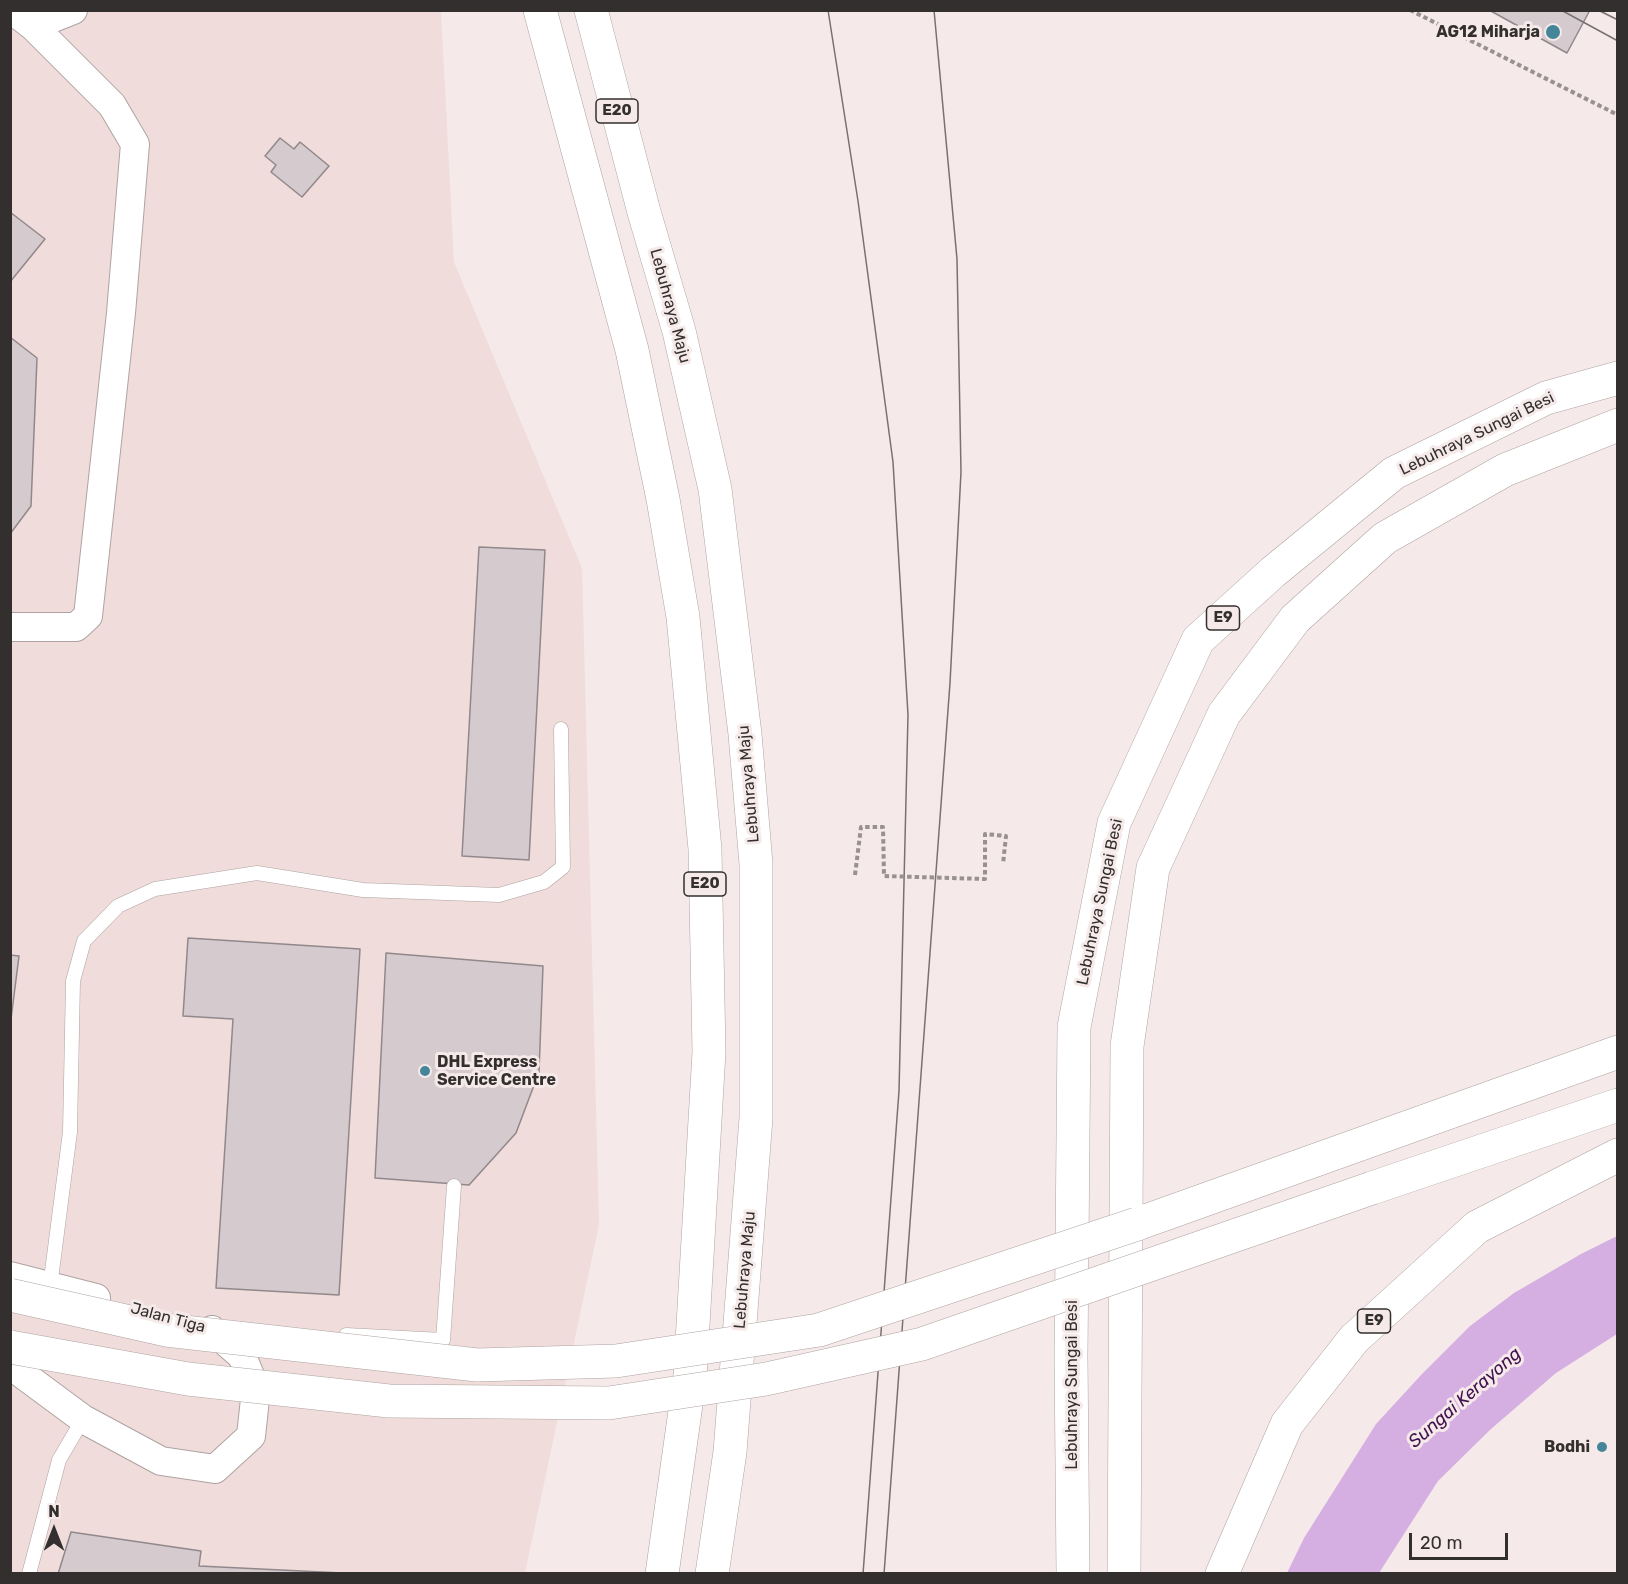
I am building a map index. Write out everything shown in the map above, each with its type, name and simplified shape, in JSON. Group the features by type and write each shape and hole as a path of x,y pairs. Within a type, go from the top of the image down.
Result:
{"highway":[{"name":"E20","path":"540,10 632,350 663,499 683,617 705,849 709,1052 690,1376 662,1574"},
{"name":"Lebuhraya Maju","path":"591,10 644,212 679,331 715,489 745,734 756,864 756,1119 730,1452 712,1574"},
{"name":"Lebuhraya Sungai Besi","path":"1073,1574 1071,1356 1074,1028 1114,823 1198,640 1273,572 1394,473 1546,398 1617,378"},
{"path":"1124,1574 1127,1046 1153,868 1224,714 1295,619 1385,538 1505,470 1617,425"},
{"path":"10,1295 166,1330 477,1365 616,1361 819,1330 1125,1228 1617,1052"},
{"path":"10,1347 188,1379 389,1401 609,1403 766,1379 922,1344 1617,1105"},
{"name":"E9","path":"1222,1574 1287,1424 1354,1340 1477,1227 1617,1155"}],"street":[{"path":"23,18 73,10"},
{"path":"10,627 76,627 88,616 121,313 135,144 112,105 23,18"},
{"name":"Jalan Tiga","path":"10,1276 209,1327 242,1356 256,1390 250,1437 215,1469 161,1461 83,1419 10,1365"}],"lane":[{"path":"50,1287 70,1132 73,981 84,941 118,906 155,889 257,873 363,890 499,895 544,882 563,867 561,729"},
{"path":"338,1334 443,1340 454,1186"},
{"path":"209,1327 314,1333"},
{"path":"29,1574 59,1460 83,1419"}],"path":[{"path":"1410,10 1617,115"},
{"path":"855,874 861,827 883,827 884,876 985,879 985,834 1006,836 1003,864"}],"shaded area":[{"path":"11,11 441,11 454,262 582,568 599,1225 525,1573 11,1574"}],"water":[{"name":"Sungai Kerayong","path":"1617,1236 1617,1334 1556,1373 1491,1429 1438,1481 1379,1573 1287,1573 1304,1538 1376,1424 1422,1374 1470,1326 1514,1293"}],"building":[{"name":"AG12 Miharja","path":"1489,10 1590,10 1567,53"},
{"path":"280,138 294,149 300,142 329,166 302,197 271,172 276,165 265,156"},
{"path":"10,212 45,239 10,282"},
{"path":"10,337 37,358 31,506 10,534"},
{"path":"479,547 545,550 529,860 462,856"},
{"path":"188,938 360,949 339,1295 216,1288 233,1019 183,1016"},
{"path":"386,953 543,966 539,1072 516,1133 469,1185 375,1178"},
{"path":"10,955 19,956 10,1027"},
{"path":"71,1532 201,1551 199,1566 363,1574 58,1574"}],"tram line":[{"path":"828,10 858,201 893,462 908,715 899,1091 863,1574"},
{"path":"884,1574 950,683 961,472 957,259 934,10"},
{"path":"1561,10 1618,41"},
{"path":"1598,10 1618,20"}],"place":[{"name":"AG12 Miharja","path":"1553,32"},
{"name":"DHL Express Service Centre","path":"425,1071"},
{"name":"Bodhi","path":"1602,1447"}]}
